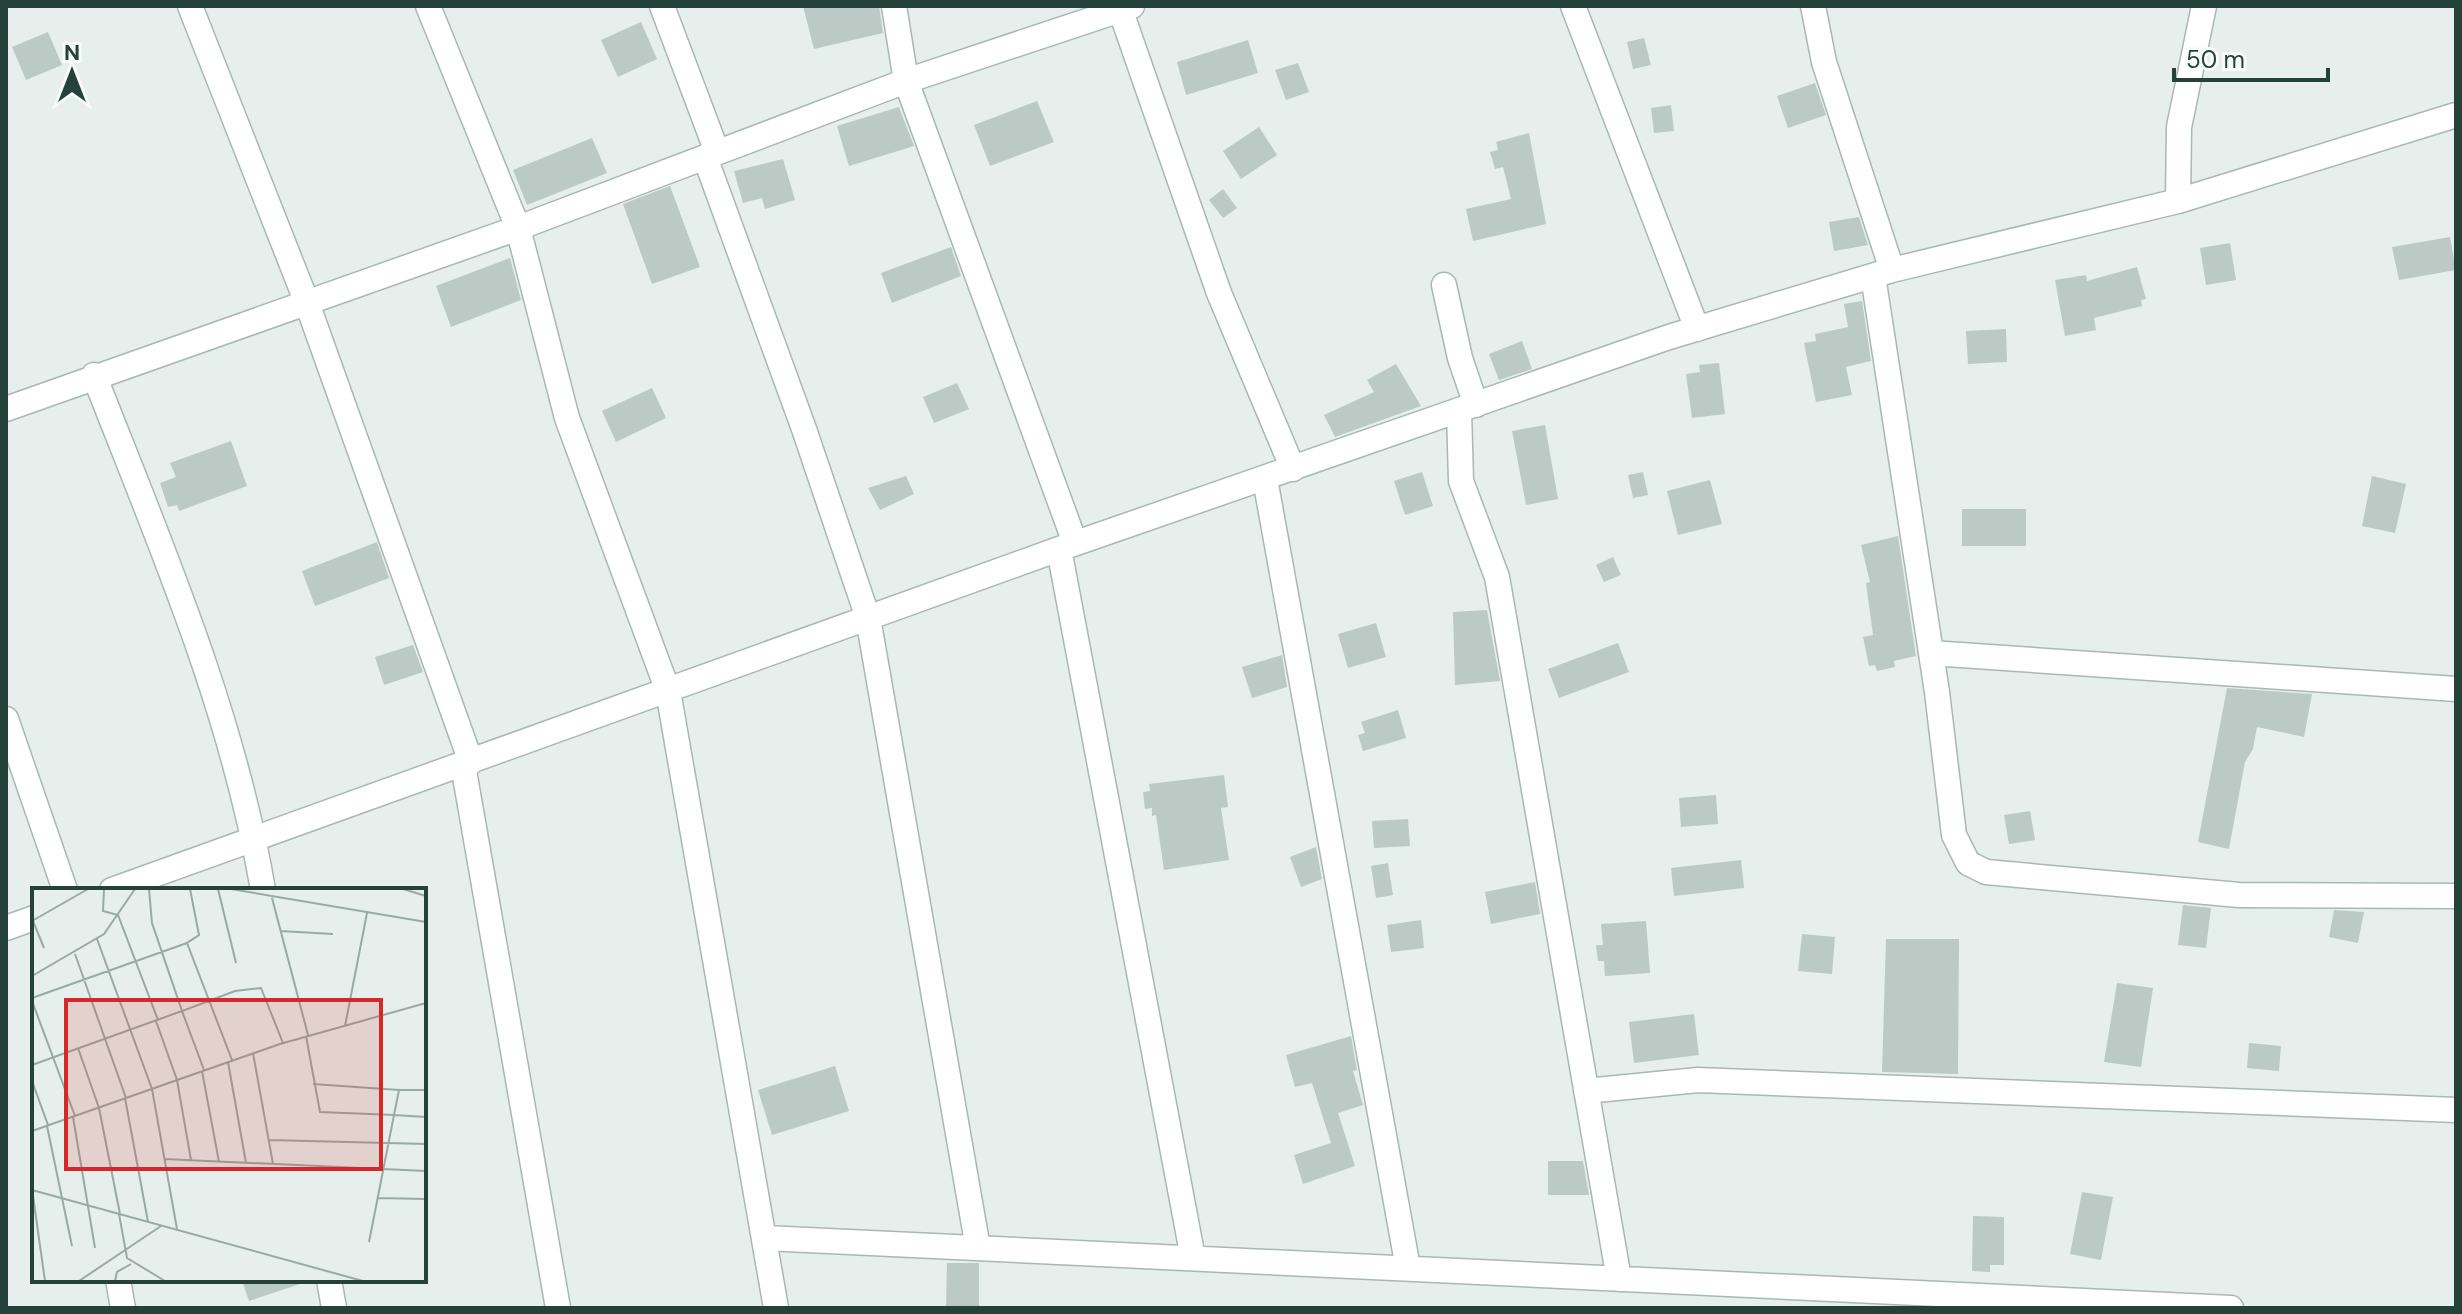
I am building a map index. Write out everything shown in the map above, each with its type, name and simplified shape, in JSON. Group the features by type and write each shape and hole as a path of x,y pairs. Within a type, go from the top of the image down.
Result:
{"street":[{"path":"190,6 307,303 467,763 558,1308"},
{"path":"428,6 518,228 567,418 668,691 753,1192 765,1238 776,1308"},
{"path":"662,6 868,618 978,1248"},
{"path":"894,6 906,81 1067,546 1193,1258"},
{"path":"1573,6 1697,329"},
{"path":"1813,6 1824,62 1882,273 1954,835 1968,863 1986,872 2239,895 2456,896"},
{"path":"2178,201 2179,127 2204,6"},
{"path":"6,409 94,375 518,228 906,81 1124,8 1219,293 1293,469"},
{"path":"118,888 1067,546 1697,329 1882,273 2178,201 2456,115"},
{"path":"1444,285 1467,408 1461,481 1497,577 1619,1279"},
{"path":"94,375 201,647 255,838 263,888"},
{"path":"1265,479 1408,1268"},
{"path":"1931,653 2456,689"},
{"path":"6,719 64,888"},
{"path":"6,928 32,919"},
{"path":"1586,1091 1698,1080 2456,1110"},
{"path":"765,1238 2231,1308"},
{"path":"118,1282 123,1308"},
{"path":"329,1282 334,1308"}],"building":[{"path":"803,6 879,6 883,33 814,49"},
{"path":"641,22 657,59 618,77 601,40"},
{"path":"48,32 62,65 26,80 12,47"},
{"path":"1644,38 1651,65 1633,69 1627,42"},
{"path":"1248,40 1258,73 1186,95 1177,62"},
{"path":"1298,63 1309,92 1286,100 1275,70"},
{"path":"1815,83 1826,115 1788,128 1777,96"},
{"path":"1037,101 1054,142 990,166 974,125"},
{"path":"1671,105 1674,131 1654,133 1651,108"},
{"path":"899,107 914,146 849,166 837,126"},
{"path":"1259,127 1277,155 1241,179 1223,151"},
{"path":"1529,133 1546,224 1473,241 1466,209 1511,199 1503,167 1495,169 1490,152 1498,150 1496,142"},
{"path":"592,138 607,173 527,205 513,170"},
{"path":"783,159 795,200 765,209 762,198 743,203 734,171"},
{"path":"670,186 700,267 652,284 623,204"},
{"path":"1223,189 1237,208 1223,218 1209,200"},
{"path":"1859,217 1868,245 1834,251 1829,222"},
{"path":"2450,237 2456,270 2399,280 2392,247"},
{"path":"2230,243 2236,280 2206,285 2200,248"},
{"path":"951,247 961,276 892,303 881,273"},
{"path":"510,258 521,300 451,327 436,286"},
{"path":"2137,267 2146,299 2141,300 2142,306 2094,318 2096,330 2065,336 2055,280 2086,275 2087,281"},
{"path":"1862,301 1871,361 1846,367 1852,395 1816,402 1804,343 1816,341 1815,334 1848,327 1844,304"},
{"path":"2006,329 2007,362 1968,364 1966,331"},
{"path":"1522,341 1532,369 1499,380 1489,354"},
{"path":"1719,363 1725,414 1692,418 1686,374 1700,372 1699,365"},
{"path":"1396,364 1421,406 1335,437 1324,415 1374,392 1367,380"},
{"path":"957,383 969,409 934,423 923,397"},
{"path":"652,388 666,418 616,442 602,411"},
{"path":"1545,425 1558,499 1526,505 1512,431"},
{"path":"231,441 247,486 179,511 177,505 168,507 160,483 176,477 170,463"},
{"path":"1422,472 1433,506 1405,515 1394,481"},
{"path":"1643,472 1648,495 1633,498 1628,475"},
{"path":"906,476 914,494 880,510 868,488"},
{"path":"2372,476 2406,484 2395,533 2362,526"},
{"path":"1710,480 1722,524 1678,535 1667,491"},
{"path":"1962,509 2026,509 2026,546 1962,546"},
{"path":"1898,536 1916,656 1894,661 1895,667 1877,671 1875,665 1869,666 1863,637 1873,635 1866,583 1870,582 1861,545"},
{"path":"377,542 389,578 315,606 302,571"},
{"path":"1613,557 1621,575 1604,582 1596,565"},
{"path":"1487,610 1500,681 1455,685 1453,612"},
{"path":"1376,623 1386,657 1348,668 1338,634"},
{"path":"1618,643 1629,672 1559,698 1548,669"},
{"path":"413,645 423,672 384,685 375,657"},
{"path":"1282,655 1287,687 1252,698 1242,667"},
{"path":"2227,688 2312,694 2304,737 2257,727 2253,749 2245,762 2229,849 2198,842"},
{"path":"1398,710 1406,738 1363,751 1358,735 1365,733 1361,722"},
{"path":"1224,775 1228,807 1221,808 1229,860 1164,870 1156,815 1152,816 1152,808 1145,809 1143,792 1150,791 1149,784"},
{"path":"1716,795 1718,824 1681,827 1679,798"},
{"path":"2030,811 2035,840 2009,844 2004,815"},
{"path":"1408,819 1410,846 1374,848 1372,821"},
{"path":"1316,847 1322,879 1301,887 1290,857"},
{"path":"1741,860 1744,888 1674,896 1671,868"},
{"path":"1388,863 1393,895 1376,898 1371,866"},
{"path":"1535,882 1540,914 1491,924 1485,892"},
{"path":"2183,905 2211,908 2206,948 2178,945"},
{"path":"2334,910 2364,912 2358,943 2329,937"},
{"path":"1421,920 1424,948 1391,952 1387,925"},
{"path":"1646,921 1650,973 1605,976 1604,961 1598,961 1596,945 1603,945 1601,924"},
{"path":"1802,934 1835,937 1832,974 1798,971"},
{"path":"1886,939 1959,939 1958,1074 1882,1072"},
{"path":"2117,983 2153,988 2141,1067 2104,1062"},
{"path":"1694,1014 1699,1055 1634,1063 1629,1022"},
{"path":"1351,1036 1357,1070 1353,1071 1363,1105 1338,1113 1355,1166 1303,1184 1294,1155 1331,1143 1312,1083 1295,1087 1286,1055"},
{"path":"2249,1043 2281,1046 2279,1071 2247,1068"},
{"path":"835,1066 849,1111 772,1135 758,1090"},
{"path":"1548,1161 1583,1161 1589,1195 1548,1195"},
{"path":"2082,1192 2113,1197 2101,1260 2070,1254"},
{"path":"1973,1216 2004,1217 2004,1265 1990,1265 1990,1272 1972,1271"},
{"path":"947,1263 979,1263 979,1308 946,1308"},
{"path":"243,1282 303,1282 303,1283 249,1301"}]}
